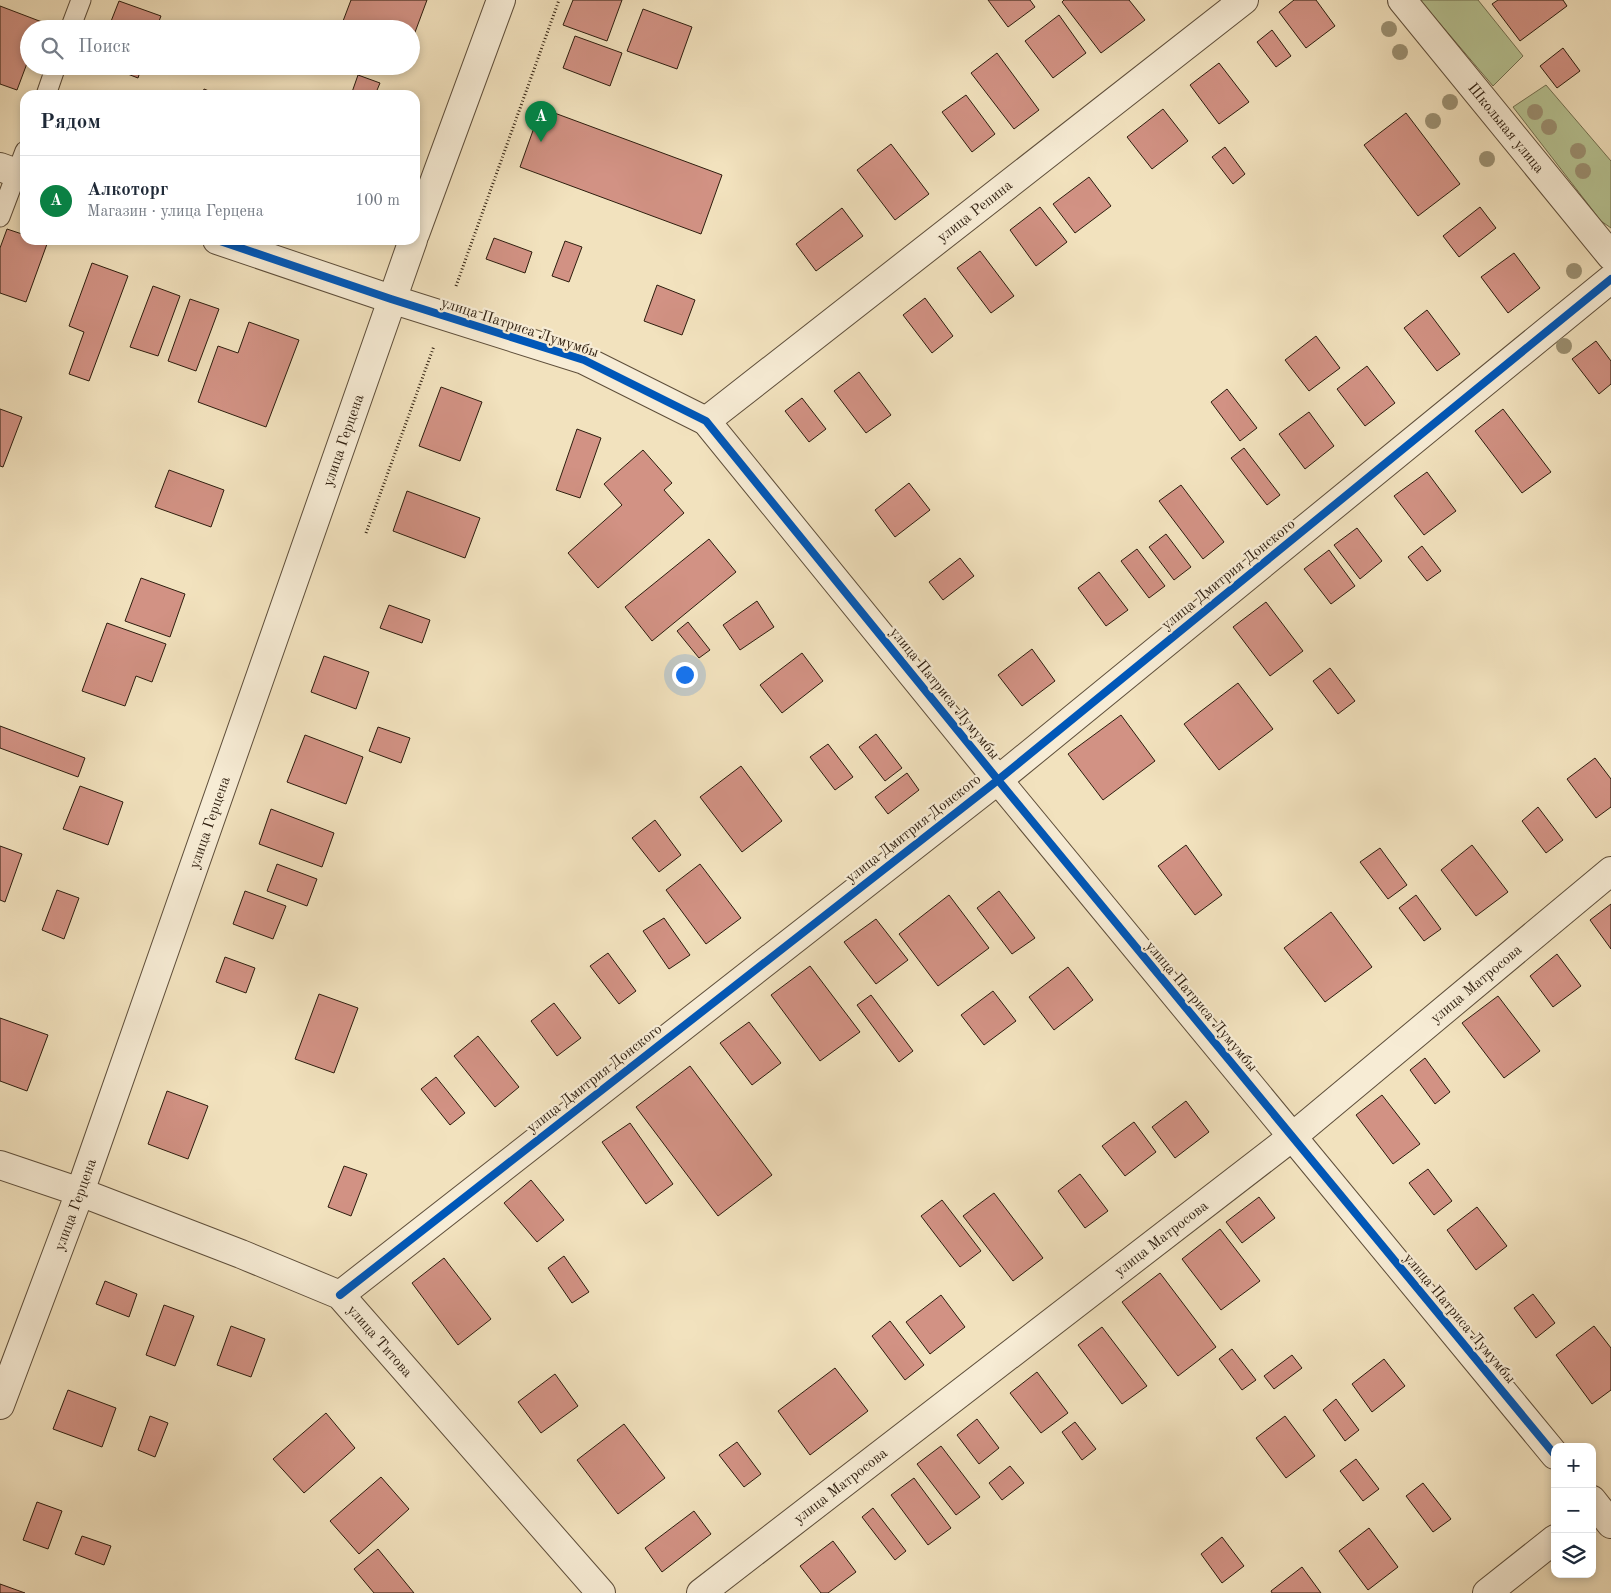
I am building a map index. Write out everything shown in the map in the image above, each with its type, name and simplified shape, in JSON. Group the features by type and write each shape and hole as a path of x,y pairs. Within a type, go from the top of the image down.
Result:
{"street":[{"path":"420,220 501,0"},
{"name":"улица Репина","path":"706,421 1244,0"},
{"name":"Школьная улица","path":"1402,0 1611,256"},
{"name":"улица Патриса Лумумбы","path":"231,245 391,299 584,360 706,421 998,780 1551,1450"},
{"name":"улица Герцена","path":"0,1404 80,1192 411,245"},
{"name":"улица Дмитрия Донского","path":"340,1295 998,780 1611,279"},
{"name":"улица Матросова","path":"701,1593 1292,1137 1611,871"},
{"name":"улица Титова","path":"0,1165 80,1192 241,1254 340,1295 600,1593"},
{"path":"1487,1593 1551,1542"}],"lane":[{"path":"73,20 81,0"},
{"path":"48,90 53,75"},
{"path":"0,217 17,167"}],"path":[{"path":"366,533 560,0"}],"green space":[{"path":"1420,0 1478,0 1523,56 1493,86"},
{"path":"1546,85 1611,161 1611,228 1601,221 1513,107"}],"building":[{"path":"351,0 427,0 420,20 343,20"},
{"path":"573,0 622,0 607,41 563,25"},
{"path":"988,0 1030,0 1035,7 1008,27"},
{"path":"1064,0 1129,0 1145,20 1101,53 1062,2"},
{"path":"1294,0 1316,0 1335,26 1306,48 1279,12"},
{"path":"1498,0 1563,0 1567,6 1520,41 1492,4"},
{"path":"119,1 161,16 159,20 112,20"},
{"path":"0,6 37,20 20,20 20,75 23,75 17,90 0,84"},
{"path":"643,9 692,27 677,69 627,51"},
{"path":"1059,15 1086,53 1053,78 1025,41"},
{"path":"1272,30 1291,56 1276,67 1257,42"},
{"path":"575,36 622,53 610,86 563,68"},
{"path":"1563,48 1580,71 1557,88 1540,66"},
{"path":"997,53 1039,110 1014,129 971,73"},
{"path":"1219,63 1249,102 1219,124 1190,85"},
{"path":"358,75 380,83 377,90 353,90"},
{"path":"966,95 995,134 972,152 942,112"},
{"path":"541,108 722,175 701,234 520,167"},
{"path":"1163,109 1188,141 1152,169 1127,137"},
{"path":"1406,113 1460,184 1418,216 1364,145"},
{"path":"891,144 929,194 895,220 857,170"},
{"path":"1225,147 1245,174 1233,184 1212,157"},
{"path":"1089,177 1111,206 1075,233 1053,204"},
{"path":"1040,207 1067,242 1036,266 1010,230"},
{"path":"1480,207 1496,228 1459,257 1443,236"},
{"path":"842,208 863,236 816,271 796,244"},
{"path":"7,229 20,233 20,245 47,245 26,302 0,293 0,248"},
{"path":"494,238 532,252 525,273 486,259"},
{"path":"565,241 582,247 569,282 552,276"},
{"path":"980,251 1014,296 991,313 957,268"},
{"path":"1514,253 1540,288 1508,313 1481,277"},
{"path":"92,263 128,276 89,381 69,374 84,332 69,326"},
{"path":"657,285 695,300 682,335 644,321"},
{"path":"153,286 180,296 158,356 130,347"},
{"path":"925,298 953,336 932,353 903,315"},
{"path":"190,299 219,309 196,371 168,361"},
{"path":"1427,310 1460,354 1437,371 1404,328"},
{"path":"249,322 299,340 266,427 198,402 218,346 238,353"},
{"path":"1316,336 1340,368 1309,391 1285,360"},
{"path":"1596,341 1611,361 1611,384 1599,394 1572,359"},
{"path":"1367,366 1395,403 1365,426 1337,389"},
{"path":"859,372 891,415 866,433 834,391"},
{"path":"441,387 482,402 460,461 419,446"},
{"path":"1227,389 1257,428 1240,441 1211,402"},
{"path":"802,398 826,429 809,442 785,411"},
{"path":"0,409 22,417 3,467 0,466"},
{"path":"1503,409 1551,472 1522,493 1475,431"},
{"path":"1309,412 1334,446 1305,469 1279,434"},
{"path":"577,429 601,438 580,498 556,490"},
{"path":"1244,448 1280,495 1267,505 1231,458"},
{"path":"643,450 672,483 664,490 684,513 598,588 568,553 622,505 604,484"},
{"path":"169,470 224,490 211,527 155,507"},
{"path":"1427,472 1456,511 1424,535 1394,496"},
{"path":"909,483 930,510 895,537 875,510"},
{"path":"1181,485 1224,542 1203,559 1159,501"},
{"path":"407,491 480,518 465,558 393,531"},
{"path":"1357,528 1382,561 1360,579 1334,545"},
{"path":"1166,534 1191,567 1174,580 1149,547"},
{"path":"709,539 736,572 652,641 625,607"},
{"path":"1422,546 1441,571 1427,581 1408,557"},
{"path":"1137,549 1165,586 1149,598 1121,561"},
{"path":"1329,550 1355,586 1331,604 1304,569"},
{"path":"960,558 974,576 943,600 929,582"},
{"path":"1099,572 1128,610 1106,626 1078,588"},
{"path":"141,578 185,594 170,637 125,621"},
{"path":"757,601 774,627 740,650 723,625"},
{"path":"1266,602 1303,651 1270,676 1233,627"},
{"path":"389,605 430,620 422,643 380,628"},
{"path":"688,622 710,650 699,658 677,631"},
{"path":"107,623 166,644 152,682 136,676 125,706 82,691"},
{"path":"1032,649 1055,681 1022,706 998,675"},
{"path":"802,653 823,681 782,713 760,685"},
{"path":"324,656 369,672 356,709 311,692"},
{"path":"1330,668 1355,701 1338,714 1313,681"},
{"path":"1238,683 1273,729 1219,770 1184,724"},
{"path":"1121,715 1155,761 1103,800 1068,754"},
{"path":"0,726 85,758 78,777 0,748"},
{"path":"378,727 410,738 401,763 369,751"},
{"path":"876,734 902,768 885,781 859,747"},
{"path":"305,735 363,757 346,804 287,782"},
{"path":"828,744 853,777 835,790 810,757"},
{"path":"1595,758 1611,779 1611,807 1596,818 1567,779"},
{"path":"741,766 782,821 742,852 700,797"},
{"path":"907,773 919,790 888,814 875,797"},
{"path":"80,786 123,802 108,845 63,829"},
{"path":"1538,807 1563,840 1546,853 1522,821"},
{"path":"271,809 334,833 322,867 259,844"},
{"path":"655,820 681,855 659,872 632,838"},
{"path":"1186,845 1222,895 1195,915 1158,866"},
{"path":"1472,845 1508,892 1476,916 1441,870"},
{"path":"0,846 22,854 5,902 0,900"},
{"path":"1380,848 1407,885 1388,899 1360,862"},
{"path":"277,864 317,879 307,906 267,891"},
{"path":"700,864 741,918 706,944 666,890"},
{"path":"57,890 79,898 64,939 42,930"},
{"path":"245,891 286,906 273,939 233,924"},
{"path":"999,891 1035,938 1012,954 977,908"},
{"path":"949,895 989,948 938,986 899,934"},
{"path":"1416,895 1441,929 1424,941 1399,908"},
{"path":"1611,904 1611,949 1590,920"},
{"path":"1331,912 1372,967 1325,1002 1284,948"},
{"path":"664,918 690,955 669,969 643,931"},
{"path":"876,919 908,960 876,984 844,942"},
{"path":"608,953 636,991 619,1004 590,966"},
{"path":"1557,954 1581,986 1553,1007 1530,976"},
{"path":"225,957 255,968 246,993 216,982"},
{"path":"810,966 860,1032 820,1061 771,995"},
{"path":"1068,967 1093,1000 1054,1030 1029,997"},
{"path":"993,991 1016,1021 984,1045 961,1015"},
{"path":"319,994 358,1008 334,1073 295,1059"},
{"path":"871,995 913,1051 899,1062 857,1005"},
{"path":"1498,996 1540,1051 1504,1078 1462,1023"},
{"path":"554,1003 581,1038 557,1056 531,1021"},
{"path":"0,1018 48,1035 27,1091 0,1081"},
{"path":"749,1022 781,1063 752,1085 720,1043"},
{"path":"478,1036 519,1087 495,1107 454,1056"},
{"path":"1425,1058 1450,1092 1435,1104 1410,1070"},
{"path":"690,1066 772,1175 718,1216 636,1107"},
{"path":"436,1077 465,1113 450,1125 421,1089"},
{"path":"167,1091 208,1106 188,1159 148,1144"},
{"path":"1382,1095 1420,1144 1393,1164 1356,1115"},
{"path":"1186,1101 1209,1132 1175,1158 1152,1127"},
{"path":"1134,1122 1156,1152 1125,1176 1102,1146"},
{"path":"630,1123 673,1184 646,1204 602,1142"},
{"path":"344,1166 367,1174 351,1216 328,1207"},
{"path":"1428,1169 1452,1201 1434,1215 1409,1183"},
{"path":"1080,1174 1108,1211 1085,1228 1058,1191"},
{"path":"531,1180 564,1220 537,1242 504,1203"},
{"path":"994,1193 1043,1258 1013,1281 963,1216"},
{"path":"1259,1197 1275,1218 1242,1243 1226,1222"},
{"path":"942,1200 981,1251 960,1267 921,1216"},
{"path":"1477,1207 1507,1246 1476,1270 1447,1230"},
{"path":"1220,1229 1260,1281 1221,1310 1182,1259"},
{"path":"564,1256 589,1292 572,1303 548,1268"},
{"path":"444,1258 491,1319 458,1345 412,1283"},
{"path":"1160,1273 1216,1347 1178,1376 1122,1302"},
{"path":"105,1281 137,1294 129,1317 96,1304"},
{"path":"1533,1294 1555,1323 1536,1338 1514,1308"},
{"path":"941,1295 965,1327 930,1354 906,1322"},
{"path":"164,1305 194,1316 175,1366 146,1355"},
{"path":"890,1321 924,1365 905,1380 872,1336"},
{"path":"231,1326 265,1339 251,1377 217,1365"},
{"path":"1594,1326 1611,1348 1611,1390 1592,1404 1556,1355"},
{"path":"1102,1327 1147,1386 1122,1404 1078,1345"},
{"path":"1232,1349 1256,1380 1242,1390 1219,1359"},
{"path":"1292,1355 1302,1368 1274,1389 1264,1376"},
{"path":"1384,1359 1405,1386 1372,1412 1352,1384"},
{"path":"835,1368 868,1411 810,1455 778,1411"},
{"path":"1037,1372 1068,1413 1041,1433 1010,1393"},
{"path":"555,1374 578,1406 541,1433 518,1402"},
{"path":"68,1390 116,1408 102,1447 53,1429"},
{"path":"1336,1399 1359,1430 1345,1441 1323,1410"},
{"path":"326,1413 355,1448 304,1493 273,1459"},
{"path":"150,1416 168,1423 155,1457 138,1450"},
{"path":"1285,1416 1315,1456 1286,1478 1256,1438"},
{"path":"977,1419 999,1448 979,1464 957,1435"},
{"path":"1075,1422 1096,1449 1082,1460 1062,1432"},
{"path":"624,1424 665,1478 618,1514 577,1460"},
{"path":"737,1442 761,1474 744,1487 719,1455"},
{"path":"941,1446 980,1497 956,1515 917,1464"},
{"path":"1356,1459 1379,1489 1363,1501 1340,1471"},
{"path":"1010,1466 1024,1483 1002,1500 989,1483"},
{"path":"381,1477 409,1509 359,1554 330,1521"},
{"path":"914,1478 951,1528 928,1545 891,1495"},
{"path":"1423,1483 1451,1519 1433,1532 1406,1496"},
{"path":"37,1502 62,1511 48,1549 23,1540"},
{"path":"873,1508 906,1551 895,1560 862,1517"},
{"path":"694,1511 711,1534 662,1572 645,1548"},
{"path":"1369,1528 1398,1567 1368,1590 1339,1551"},
{"path":"82,1536 111,1546 104,1565 75,1554"},
{"path":"1222,1537 1244,1566 1222,1583 1201,1554"},
{"path":"833,1541 856,1572 828,1593 821,1593 800,1566"},
{"path":"378,1549 414,1593 374,1593 354,1569"},
{"path":"1302,1567 1321,1593 1272,1593 1271,1591"},
{"path":"0,1584 25,1593 0,1593"}],"cycle path":[{"path":"232,245 391,299 584,360 706,421 998,780 1551,1450"},
{"path":"340,1295 998,780 1611,279"}],"place":[{"name":"Алкоторг","path":"541,142"}]}
